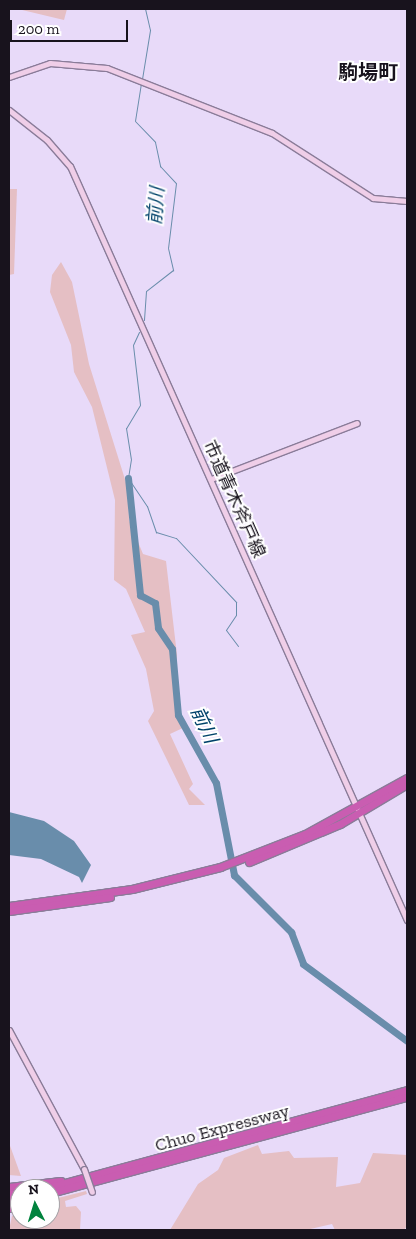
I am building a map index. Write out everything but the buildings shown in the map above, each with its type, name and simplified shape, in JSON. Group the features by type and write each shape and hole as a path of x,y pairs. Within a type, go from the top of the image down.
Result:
{"highway":[{"path":"9,906 103,896 221,870 308,839 407,778"},
{"path":"359,809 407,784"},
{"path":"9,911 79,899"},
{"name":"Chuo Expressway","path":"60,1185 134,1168 407,1090"},
{"name":"Chuo Expressway","path":"60,1192 407,1097"},
{"path":"9,1187 134,1168"},
{"path":"60,1195 108,1180"}],"street":[{"path":"9,77 40,65 77,62 140,81 288,141 373,198 407,201"},
{"name":"市道青木斧戸線","path":"9,110 47,140 70,166 407,920"},
{"path":"211,479 356,423"},
{"path":"9,1030 84,1169 92,1194"}],"shaded area":[{"path":"18,9 67,9 64,20"},
{"path":"9,189 17,189 14,274 9,275"},
{"path":"61,262 72,282 89,364 128,489 129,520 143,554 166,561 177,655 175,716 185,727 170,734 193,784 189,789 205,805 189,805 148,721 154,711 146,669 131,635 145,632 126,589 114,580 115,500 92,407 74,372 71,345 50,292 52,275"},
{"path":"9,1143 21,1176 9,1175"},
{"path":"258,1145 262,1154 289,1151 294,1158 338,1157 336,1187 360,1183 373,1153 407,1155 407,1226 404,1230 335,1230 332,1224 306,1230 170,1230 198,1184 218,1170 224,1158"},
{"path":"86,1191 87,1194 65,1201 66,1207 76,1206 81,1212 80,1230 9,1230 10,1225 10,1229 60,1229 60,1198"}],"water":[{"path":"9,812 44,821 74,841 91,865 82,883 79,877 41,859 9,855"}],"waterway":[{"name":"前川","path":"142,79 150,30 145,9"},
{"name":"前川","path":"141,83 135,121 155,142 160,166 176,183 168,248 173,270 146,291 144,320"},
{"path":"139,332 133,345 140,405 126,428 131,459 128,478 147,506 156,532 176,538 236,602 236,615 226,630 238,646"},
{"name":"前川","path":"128,478 140,595 155,603 158,628 172,649 178,715 216,783 234,875 291,932 303,964 407,1041"}],"district":[{"name":"駒場町","path":"368,72"}]}
